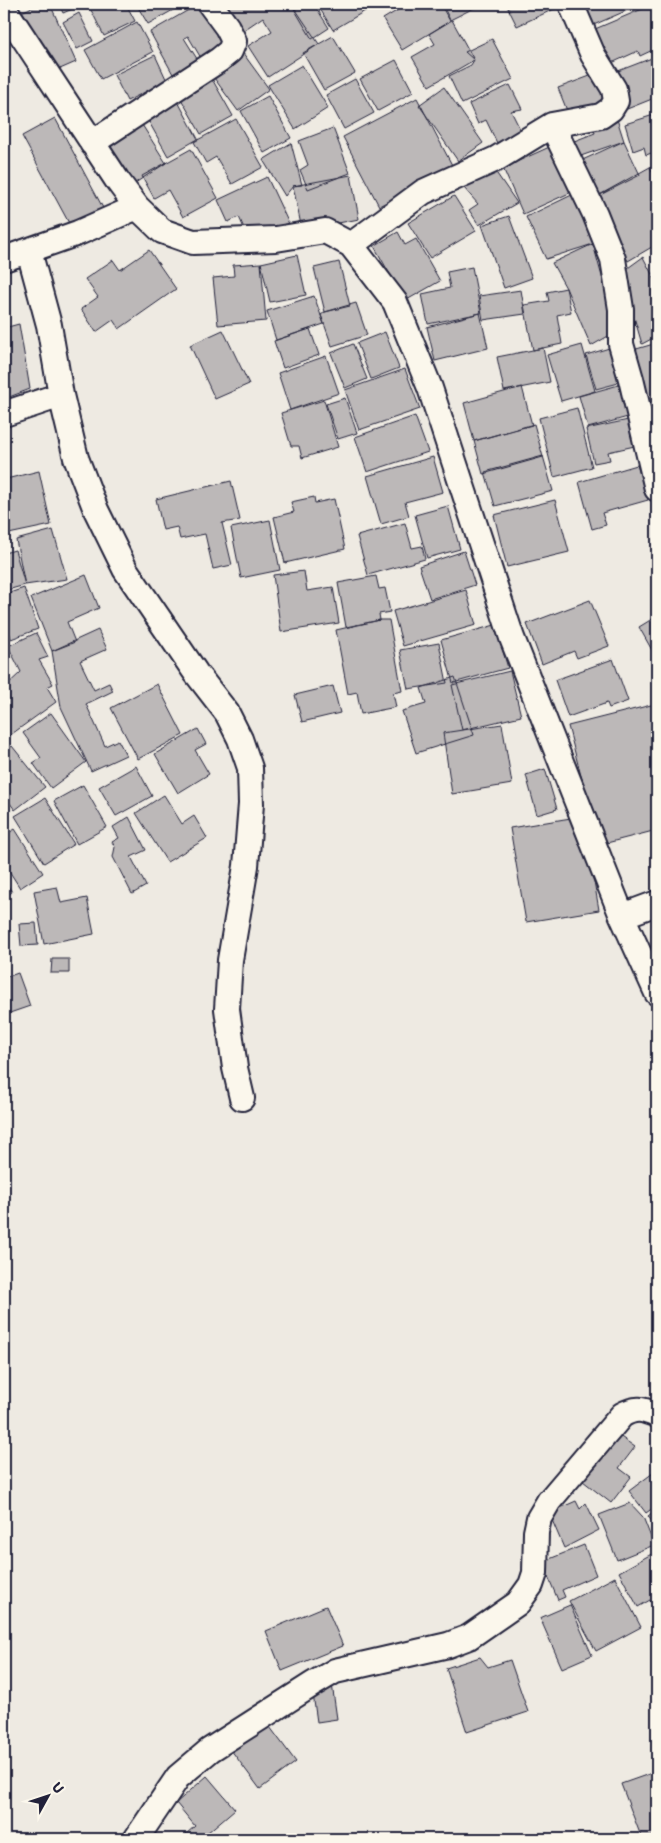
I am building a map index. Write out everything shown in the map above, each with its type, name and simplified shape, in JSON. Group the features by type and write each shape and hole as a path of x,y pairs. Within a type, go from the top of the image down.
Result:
{"street":[{"path":"92,143 230,51 234,41 227,27 210,4"},
{"path":"351,245 423,192 496,159 552,125 600,116 612,108 616,101 614,88 596,60 571,4"},
{"path":"4,8 137,208 162,230 193,242 276,239 325,231 351,245 396,302 430,388 512,638 622,916 657,993"},
{"path":"552,125 595,214 613,260 621,309 621,344 657,489"},
{"path":"4,259 78,233 137,208"},
{"path":"34,249 61,395 76,458 96,510 125,569 191,665 228,713 250,768 251,804 246,866 230,960 227,1009 235,1068 242,1098"},
{"path":"4,414 61,395"},
{"path":"622,916 657,903"},
{"path":"136,1839 178,1777 210,1750 335,1670 448,1645 469,1637 518,1603 531,1585 535,1573 536,1532 539,1518 549,1501 622,1415 632,1409 643,1410 657,1415"}],"building":[{"path":"39,4 50,4 76,62 44,76 17,14"},
{"path":"59,4 84,4 63,13"},
{"path":"99,4 126,4 135,21 104,36 90,8"},
{"path":"136,4 184,4 148,24"},
{"path":"199,4 223,46 201,58 188,36 184,38 199,62 174,76 150,32"},
{"path":"223,4 292,4 319,44 268,77 248,46 272,31 263,17 241,32"},
{"path":"299,4 314,4 329,28 312,39 293,7"},
{"path":"317,4 368,4 370,8 333,30"},
{"path":"408,4 440,4 450,21 402,50 383,19"},
{"path":"442,4 482,4 450,20"},
{"path":"506,4 565,4 517,26"},
{"path":"579,4 636,4 637,6 589,27"},
{"path":"654,4 657,8 657,48 640,56 638,51 603,67 588,32"},
{"path":"79,13 93,41 77,49 63,22"},
{"path":"452,20 474,60 429,86 412,57 435,44 429,34"},
{"path":"137,22 153,52 101,79 85,50"},
{"path":"333,36 355,73 324,90 303,53"},
{"path":"492,39 513,79 462,104 449,76 471,65 474,60 465,52"},
{"path":"240,49 269,89 238,111 209,71"},
{"path":"155,55 167,81 127,101 114,75"},
{"path":"657,56 657,97 627,109 613,73"},
{"path":"396,60 413,92 378,111 360,79"},
{"path":"302,65 328,108 295,129 268,85"},
{"path":"208,72 233,116 201,134 176,90"},
{"path":"598,73 610,103 570,118 558,88"},
{"path":"355,79 374,113 344,129 326,95"},
{"path":"510,85 522,109 511,111 521,131 497,143 486,120 478,124 469,104"},
{"path":"444,87 483,143 458,161 419,105"},
{"path":"175,96 198,139 168,156 144,113"},
{"path":"268,96 291,138 264,153 241,111"},
{"path":"417,98 453,167 379,206 343,137"},
{"path":"657,114 657,151 646,155 644,147 633,151 625,124"},
{"path":"616,116 624,141 575,158 569,143 595,133 592,125"},
{"path":"55,118 103,208 70,225 22,136"},
{"path":"236,119 263,167 232,184 216,157 206,163 194,142"},
{"path":"139,120 166,163 129,187 104,143"},
{"path":"333,128 350,173 308,189 300,170 308,165 299,141"},
{"path":"624,141 640,175 594,198 576,163"},
{"path":"291,143 302,185 293,186 285,196 263,160"},
{"path":"556,144 576,190 523,214 503,168"},
{"path":"191,149 218,198 183,217 168,190 154,198 142,176"},
{"path":"650,167 657,180 657,244 628,261 594,198"},
{"path":"495,171 517,203 479,225 469,210 478,204 464,188"},
{"path":"351,175 359,219 302,230 293,186"},
{"path":"267,177 290,226 248,237 239,217 228,222 218,200"},
{"path":"576,193 593,244 546,259 526,217"},
{"path":"454,196 476,231 430,258 408,223"},
{"path":"509,216 532,278 504,288 482,225"},
{"path":"398,232 405,245 416,239 440,281 405,301 374,246"},
{"path":"593,244 617,331 591,346 566,288 552,263"},
{"path":"149,250 176,289 119,329 113,320 96,332 81,309 98,297 85,279 113,260 120,270"},
{"path":"297,255 306,295 270,302 261,263"},
{"path":"643,257 657,284 657,336 642,344 621,273"},
{"path":"339,262 350,306 325,312 314,268"},
{"path":"261,263 266,321 218,325 213,278 234,276 233,265"},
{"path":"472,267 481,313 428,324 422,294 450,288 447,272"},
{"path":"566,288 571,312 557,315 562,344 533,350 524,305 549,301 547,292"},
{"path":"521,290 525,314 483,320 479,296"},
{"path":"314,296 324,324 276,340 267,311"},
{"path":"356,303 367,335 332,346 321,315 325,312"},
{"path":"480,313 488,348 435,361 427,327"},
{"path":"19,324 30,389 4,399 4,328"},
{"path":"310,329 319,355 283,368 274,341"},
{"path":"223,330 249,384 215,399 190,345"},
{"path":"385,332 399,368 371,379 357,343"},
{"path":"657,343 657,407 650,409 633,350"},
{"path":"353,344 367,379 345,388 331,353"},
{"path":"582,345 595,391 561,401 547,355"},
{"path":"616,346 626,381 596,389 586,355"},
{"path":"543,348 550,382 504,391 497,357"},
{"path":"326,356 339,393 290,410 278,373"},
{"path":"405,369 420,409 359,430 345,390"},
{"path":"626,383 635,415 588,428 579,396"},
{"path":"522,387 532,425 474,441 464,403"},
{"path":"345,398 357,433 338,439 326,404"},
{"path":"324,400 338,447 302,458 299,446 291,446 281,413"},
{"path":"577,408 592,467 554,477 539,418"},
{"path":"415,416 428,452 367,472 355,437"},
{"path":"633,419 639,445 608,452 610,460 594,463 586,429"},
{"path":"534,424 543,457 483,474 474,441"},
{"path":"543,456 553,491 495,506 485,472"},
{"path":"433,457 443,492 405,502 409,516 381,524 367,476"},
{"path":"637,465 648,500 602,513 606,525 592,529 579,482"},
{"path":"39,471 51,525 4,535 4,490 8,490 6,479"},
{"path":"231,481 240,520 222,523 232,565 213,569 205,534 180,539 177,527 163,530 156,499"},
{"path":"314,497 315,503 334,499 345,549 285,563 274,517 294,512 291,502"},
{"path":"555,500 569,552 507,567 494,515"},
{"path":"448,506 460,549 427,558 415,515"},
{"path":"270,520 280,570 241,578 231,528"},
{"path":"405,523 412,548 422,546 425,559 368,575 357,536"},
{"path":"53,530 67,579 25,585 16,540"},
{"path":"15,550 25,585 4,591 4,553"},
{"path":"464,551 475,585 430,599 419,566"},
{"path":"304,571 307,591 333,587 339,623 281,632 273,575"},
{"path":"86,575 99,608 67,622 75,642 52,651 31,598"},
{"path":"376,576 379,589 385,588 390,612 379,614 380,620 346,627 338,583"},
{"path":"24,588 38,629 11,639 9,631 4,633 4,595"},
{"path":"466,590 476,625 403,646 393,611"},
{"path":"590,600 609,646 577,658 574,651 542,664 527,624"},
{"path":"657,616 657,659 639,627"},
{"path":"380,620 389,620 402,691 393,693 396,707 361,714 357,692 348,694 336,630"},
{"path":"495,625 508,668 453,683 441,640"},
{"path":"98,630 107,649 80,661 94,690 109,683 113,691 86,704 105,746 118,740 126,755 91,771 61,707 52,651"},
{"path":"36,633 48,657 39,660 53,684 47,687 56,702 9,736 4,729 4,688 21,672 8,646"},
{"path":"439,643 447,683 408,689 400,650"},
{"path":"613,659 628,701 609,708 607,703 568,717 555,680"},
{"path":"510,671 521,716 462,730 452,685"},
{"path":"455,677 474,735 416,753 402,711 426,704 421,688"},
{"path":"157,684 183,735 138,759 111,708"},
{"path":"333,686 340,713 302,722 295,695"},
{"path":"655,704 657,711 657,830 599,845 568,726"},
{"path":"51,713 86,762 51,788 33,763 41,758 23,733"},
{"path":"502,724 512,784 452,794 443,733"},
{"path":"198,729 206,744 195,750 209,774 178,793 155,754"},
{"path":"12,746 45,787 15,810 4,795 4,752"},
{"path":"136,766 152,796 116,816 99,787"},
{"path":"545,769 557,809 537,815 526,775"},
{"path":"83,785 107,827 77,844 54,801"},
{"path":"164,795 182,824 194,816 207,838 167,862 136,813"},
{"path":"45,798 74,844 44,863 15,816"},
{"path":"583,816 599,910 526,922 510,828"},
{"path":"129,817 146,850 131,857 146,886 132,894 113,857 115,847 112,842 119,838 113,827"},
{"path":"15,829 43,873 20,888 4,863 4,836"},
{"path":"4,880 12,892 4,898"},
{"path":"57,887 61,903 87,898 94,934 44,944 34,891"},
{"path":"36,923 38,945 21,946 19,924"},
{"path":"52,959 69,959 69,973 51,973"},
{"path":"18,973 30,1006 4,1015 4,978"},
{"path":"618,1435 635,1447 619,1468 631,1477 611,1503 583,1481"},
{"path":"657,1470 657,1505 646,1513 629,1491"},
{"path":"576,1501 580,1509 586,1503 599,1530 564,1548 549,1513"},
{"path":"630,1503 643,1517 654,1545 617,1560 599,1515"},
{"path":"657,1509 657,1529 648,1516"},
{"path":"584,1545 596,1575 562,1590 565,1597 558,1600 542,1562"},
{"path":"657,1551 657,1613 650,1600 638,1607 619,1572"},
{"path":"615,1577 641,1627 596,1651 569,1601"},
{"path":"570,1605 592,1655 562,1668 540,1618"},
{"path":"326,1606 343,1646 282,1671 266,1631"},
{"path":"480,1657 488,1667 510,1660 528,1712 467,1732 446,1668"},
{"path":"332,1684 337,1719 317,1722 312,1687"},
{"path":"267,1723 296,1762 260,1789 231,1750"},
{"path":"652,1773 657,1787 657,1839 642,1839 621,1784"},
{"path":"207,1776 235,1809 200,1839 191,1839 186,1834 195,1826 176,1803"}]}
